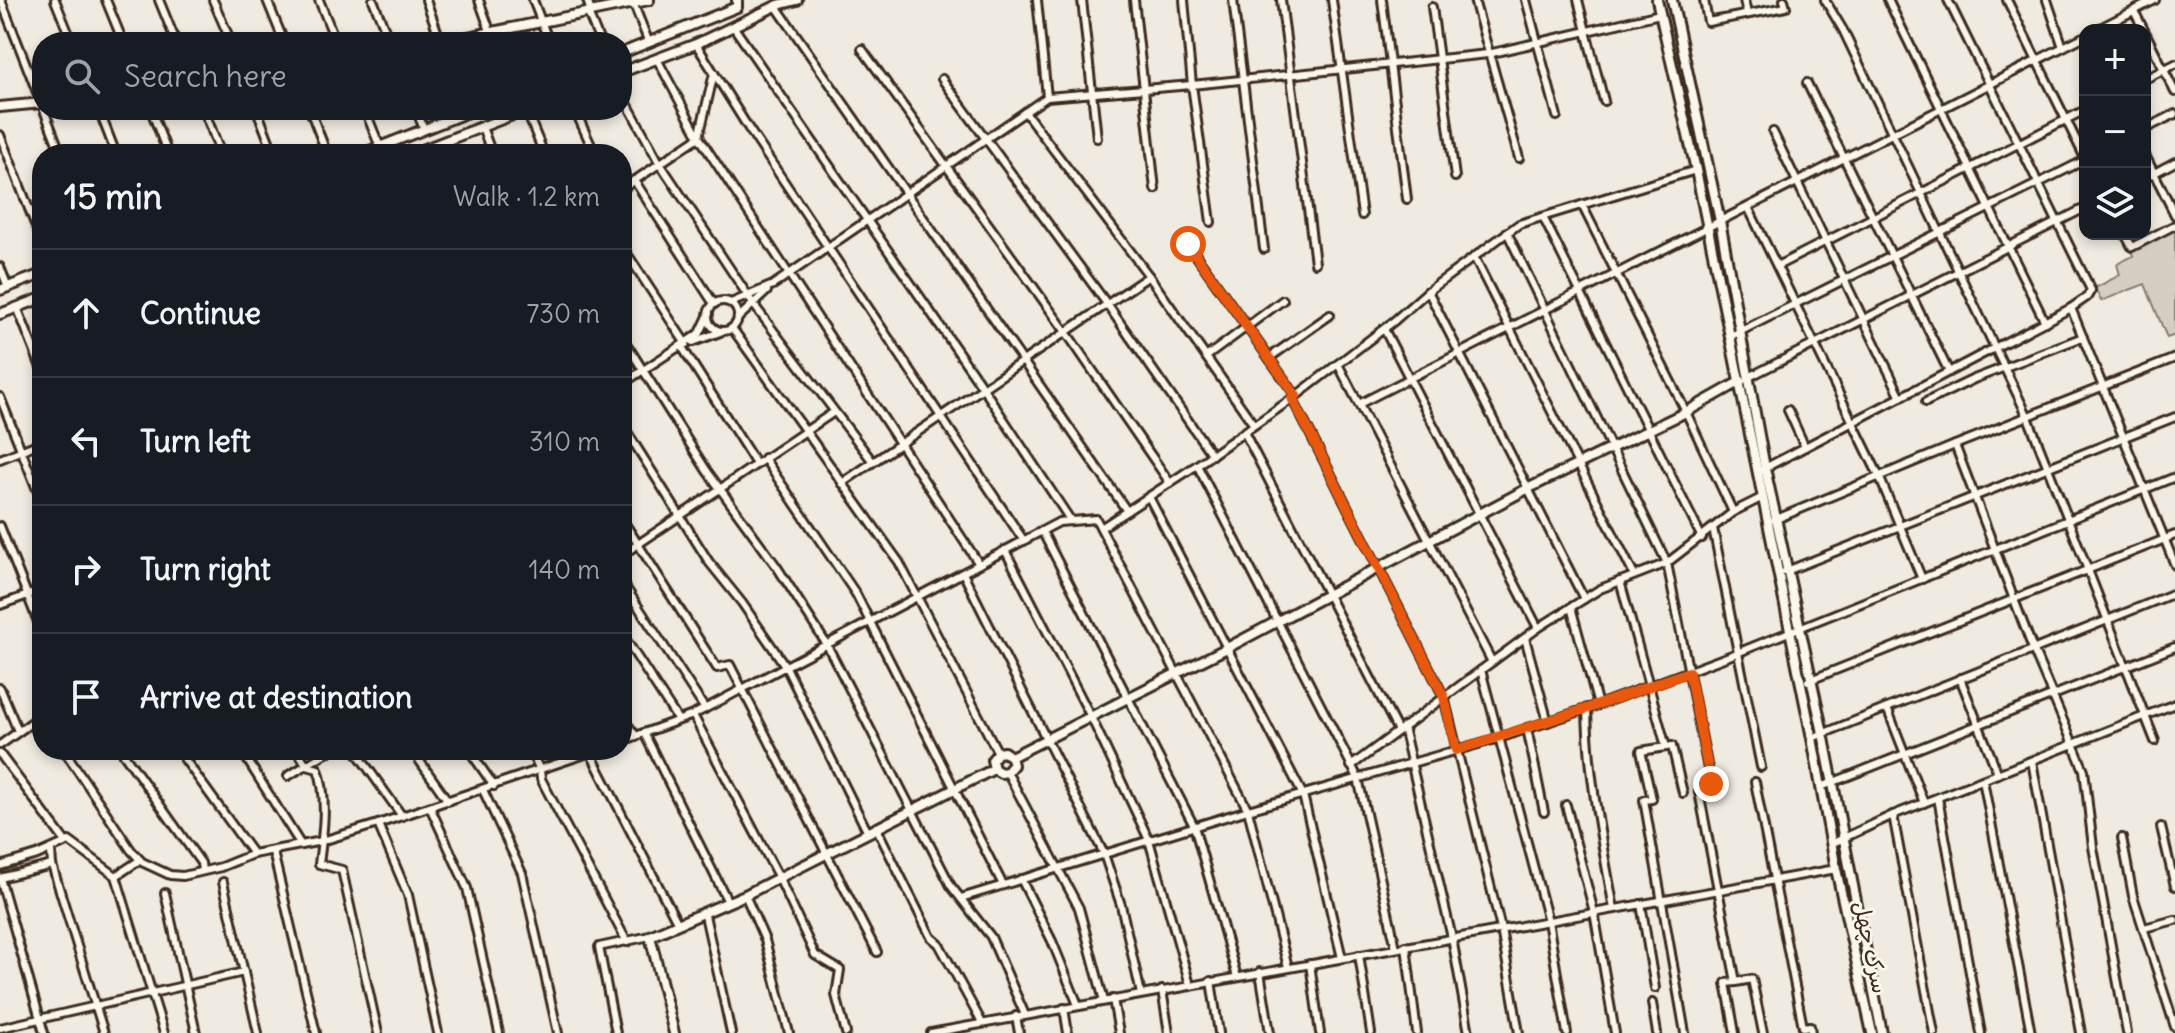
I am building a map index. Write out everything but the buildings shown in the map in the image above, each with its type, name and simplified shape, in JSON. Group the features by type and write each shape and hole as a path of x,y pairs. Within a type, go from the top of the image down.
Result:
{"main road":[{"path":"512,32 633,1 649,0"},
{"path":"632,49 737,7 737,0"},
{"path":"632,68 696,44 776,6 797,0"},
{"name":"سرک چهل","path":"1657,0 1708,227 1836,869 1872,1033"},
{"path":"1672,0 1720,221 1765,468 1812,679 1882,1033"},
{"path":"0,107 32,105"},
{"path":"389,144 447,120"},
{"path":"447,144 500,120"},
{"path":"4,289 32,278"},
{"path":"0,314 32,302"},
{"path":"1011,757 1749,377"},
{"path":"1004,752 1011,757 1013,765 1007,772 994,769 992,760 998,753 1004,752"},
{"path":"674,1033 650,936 705,915 994,769"}],"street":[{"path":"1,0 32,79"},
{"path":"55,0 68,32"},
{"path":"106,0 119,32"},
{"path":"159,0 172,32"},
{"path":"213,0 227,32"},
{"path":"267,0 280,32"},
{"path":"319,0 332,32"},
{"path":"373,0 386,32"},
{"path":"426,0 438,32"},
{"path":"479,0 490,32"},
{"path":"533,0 545,32"},
{"path":"587,0 596,32"},
{"path":"1037,0 1047,97"},
{"path":"1082,0 1097,138"},
{"path":"1134,0 1155,189"},
{"path":"1184,0 1211,222"},
{"path":"1233,0 1264,249"},
{"path":"1281,0 1315,263"},
{"path":"1332,0 1362,215"},
{"path":"1382,0 1407,199"},
{"path":"1474,0 1519,158"},
{"path":"1526,0 1557,116"},
{"path":"1578,0 1604,101"},
{"path":"1704,0 1708,22 1786,7 1784,0"},
{"path":"1744,0 1747,14"},
{"path":"1825,0 1893,133 2028,417 2155,741"},
{"path":"1888,0 2045,322"},
{"path":"1756,472 2071,308 2087,297 2091,290 1948,0"},
{"path":"2007,0 2079,147"},
{"path":"2047,0 2063,47"},
{"path":"2108,24 2155,0"},
{"path":"633,1 649,43"},
{"path":"776,6 1127,511"},
{"path":"1432,7 1455,177"},
{"path":"2134,11 2140,24"},
{"path":"731,303 773,285 1047,97 1144,90 1488,54 1660,14"},
{"path":"733,26 1071,521"},
{"path":"1359,404 2079,39"},
{"path":"696,44 1024,541"},
{"path":"2151,45 2175,92"},
{"path":"862,49 1066,332 1170,483"},
{"path":"657,59 699,137 979,564"},
{"path":"2151,76 2175,64"},
{"path":"714,73 699,137 634,180 714,304"},
{"path":"942,79 1107,304 1212,455"},
{"path":"1807,83 1949,372"},
{"path":"632,112 659,162 754,305 873,462"},
{"path":"1025,112 1149,276 1254,425"},
{"path":"1777,266 2079,113"},
{"path":"2151,126 2175,114"},
{"path":"48,120 57,144"},
{"path":"103,120 112,144"},
{"path":"155,120 164,144"},
{"path":"208,120 217,144"},
{"path":"261,120 270,144"},
{"path":"314,120 323,144"},
{"path":"369,120 378,144"},
{"path":"420,120 424,129"},
{"path":"529,120 540,144"},
{"path":"580,120 590,144"},
{"path":"482,127 488,144"},
{"path":"1773,132 1901,397"},
{"path":"0,135 32,217"},
{"path":"1729,337 2079,162"},
{"path":"2151,175 2175,162"},
{"path":"2151,167 2175,215"},
{"path":"1101,528 1294,397 1519,224 1696,170"},
{"path":"1582,205 1733,512"},
{"path":"1748,207 1879,476 1922,579"},
{"path":"1749,377 2079,211"},
{"path":"1543,217 1702,538"},
{"path":"2151,237 2175,225"},
{"path":"1507,232 1667,563 1711,784"},
{"path":"2128,240 2132,247 2146,240"},
{"path":"1188,244 1294,397 1444,697 1501,929 1519,1033"},
{"path":"1474,257 1634,575"},
{"path":"632,262 756,464"},
{"path":"0,267 4,289"},
{"path":"842,483 1149,276"},
{"path":"684,346 732,328 738,318 773,285"},
{"path":"1428,291 1584,599"},
{"path":"1206,357 1283,300"},
{"path":"632,378 700,333 714,304 731,303 738,312 738,318"},
{"path":"17,307 32,345"},
{"path":"2071,308 2175,565"},
{"path":"709,314 711,325 721,331"},
{"path":"1269,358 1330,315"},
{"path":"732,328 899,562 998,753"},
{"path":"1384,329 1538,628"},
{"path":"1926,402 2083,337"},
{"path":"632,352 707,471 777,567 827,645 951,886 991,937 1025,1015"},
{"path":"1766,523 2175,358"},
{"path":"1338,364 1492,662"},
{"path":"0,397 32,478"},
{"path":"1788,410 1805,447"},
{"path":"632,548 834,412"},
{"path":"1777,575 2175,417"},
{"path":"1244,432 1400,729 1411,762 1452,938 1469,1033"},
{"path":"632,440 709,562 786,667 931,937 944,953 982,1023"},
{"path":"1955,445 2033,649 2084,770 2093,847 2127,1033"},
{"path":"0,459 32,446"},
{"path":"764,458 856,594 1003,885"},
{"path":"1197,465 1358,778 1396,948"},
{"path":"961,898 1194,826 1499,738 1650,687 2175,477"},
{"path":"1149,497 1303,795 1342,958"},
{"path":"1351,766 1538,628 1584,599 1667,563 1733,512 1761,498"},
{"path":"632,737 705,709 1059,522 1096,519 1248,810 1288,967"},
{"path":"0,526 32,607"},
{"path":"1713,528 1761,767"},
{"path":"1042,531 1194,826 1237,977"},
{"path":"1801,684 2175,535"},
{"path":"632,536 717,668 730,665 877,952"},
{"path":"1005,550 1091,717 1149,840 1190,985"},
{"path":"963,573 1104,854 1121,905 1141,994"},
{"path":"1620,581 1666,747"},
{"path":"0,605 32,593"},
{"path":"1812,738 2175,593"},
{"path":"632,597 705,709"},
{"path":"1571,607 1598,705"},
{"path":"1525,638 1548,722"},
{"path":"1821,787 2175,647"},
{"path":"632,649 678,720"},
{"path":"1481,670 1548,921 1567,1033"},
{"path":"1960,678 1998,774"},
{"path":"0,688 18,731"},
{"path":"1831,844 1893,815 2175,704"},
{"path":"1587,708 1595,807 1614,909"},
{"path":"1887,708 1924,803"},
{"path":"693,715 779,878 815,955 840,970 836,995 846,1033"},
{"path":"0,745 32,722"},
{"path":"1527,728 1544,812"},
{"path":"632,731 636,736"},
{"path":"644,733 728,902"},
{"path":"1683,793 1672,746 1641,751 1652,799 1644,800 1685,1033"},
{"path":"0,754 65,841 116,876 164,1033"},
{"path":"71,760 140,860 170,875 183,876 221,867 253,854 322,841 567,760"},
{"path":"128,760 201,863 202,871"},
{"path":"185,760 253,854"},
{"path":"247,760 301,845"},
{"path":"303,760 307,766 318,769 322,781 319,864 342,870 378,1033"},
{"path":"288,776 316,760"},
{"path":"362,760 402,816"},
{"path":"419,760 448,801"},
{"path":"476,760 494,786"},
{"path":"535,760 541,779 627,942"},
{"path":"596,760 678,924"},
{"path":"2032,761 2081,1033"},
{"path":"1007,772 1079,908 1104,1001"},
{"path":"1983,780 2031,1033"},
{"path":"1755,782 1803,1027 1810,1026 1811,1033"},
{"path":"483,790 522,873 558,1033"},
{"path":"1699,792 1736,982"},
{"path":"1938,798 1981,1033"},
{"path":"1566,805 1594,912 1615,1033"},
{"path":"430,807 467,888 499,1033"},
{"path":"1893,815 1934,1033"},
{"path":"378,824 408,895 438,1033"},
{"path":"2161,827 2175,886"},
{"path":"2122,838 2133,896 2175,1027"},
{"path":"0,866 51,850 65,841"},
{"path":"51,850 52,865 104,1033"},
{"path":"273,852 316,1033"},
{"path":"116,876 140,860"},
{"path":"44,1033 0,878 52,865"},
{"path":"931,1033 970,1029 982,1023 1016,1016 1836,869"},
{"path":"1021,879 1052,941 1078,1005"},
{"path":"223,882 258,1033"},
{"path":"165,893 196,1033"},
{"path":"745,895 765,940 789,1033"},
{"path":"1641,904 1655,988"},
{"path":"705,915 731,1033"},
{"path":"2144,928 2175,920"},
{"path":"616,1033 599,947 650,936"},
{"path":"1406,946 1417,1033"},
{"path":"1359,955 1371,1033"},
{"path":"1310,964 1320,1033"},
{"path":"0,1028 244,972"},
{"path":"1260,972 1270,1033"},
{"path":"1735,1033 1726,983 1752,979 1763,1033"},
{"path":"1211,981 1219,1033"},
{"path":"1162,990 1169,1033"},
{"path":"1113,999 1119,1033"},
{"path":"1652,1003 1657,1033"},
{"path":"1064,1008 1068,1033"},
{"path":"1016,1016 1019,1033"}],"shaded area":[{"path":"2175,226 2175,335 2167,338 2145,284 2101,301 2095,288 2120,275 2117,264 2133,256 2131,249"}],"route":[{"path":"1188,244 1296,396 1292,398 1444,697 1456,750 1598,705 1689,672 1711,784"}]}
